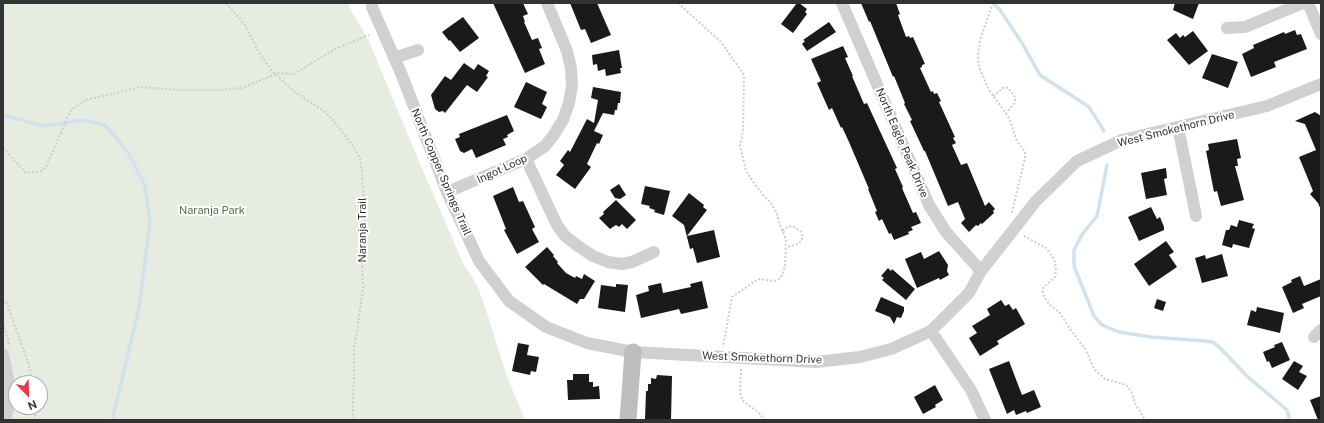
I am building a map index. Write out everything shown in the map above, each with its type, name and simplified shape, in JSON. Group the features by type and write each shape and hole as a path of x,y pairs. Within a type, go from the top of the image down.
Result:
{"street":[{"name":"North Copper Springs Trail","path":"372,3 372,7 394,58 447,192 479,261 509,301 546,327 588,343 634,352"},
{"name":"Ingot Loop","path":"447,192 526,159 545,146 563,120 569,104 572,86 571,68 567,51 547,3"},
{"name":"North Eagle Peak Drive","path":"842,3 929,205 946,232 980,271"},
{"path":"1227,28 1245,27 1303,3"},
{"path":"1308,3 1321,34"},
{"path":"394,58 418,50"},
{"name":"West Smokethorn Drive","path":"634,352 816,362 860,357 891,349 931,331 969,293 980,271 1036,201 1077,161 1122,140 1267,106 1321,84"},
{"path":"1178,127 1196,216"},
{"path":"526,159 557,225 565,236 578,246 593,256 622,264 632,262 654,252"},
{"path":"931,331 971,390 985,420"},
{"path":"628,420 634,352"},
{"path":"3,355 9,383 8,408 5,420"}],"path":[{"name":"Naranja Trail","path":"226,3 244,24 259,52 271,70 295,92 325,112 349,141 360,159 365,222 362,260 363,289 354,350 353,416 355,420"},
{"path":"678,3 721,42 744,75 744,130 740,146 746,171 756,186 771,203 786,240 785,265 783,274 779,279 774,281 757,280 732,297 721,357"},
{"path":"992,3 980,40 978,55 983,77 993,96 1010,120 1016,139 1025,152 1025,158 1013,209"},
{"path":"3,148 26,173 41,171 46,167 71,110 86,100 141,87 178,90 242,88 276,74 294,74 335,49 369,35"},
{"path":"993,96 1004,87 1008,88 1012,93 1015,97 1015,103 1006,113"},
{"path":"783,231 787,227 793,226 801,232 803,236 802,241 796,245 786,247"},
{"path":"1024,236 1046,248 1054,259 1056,270 1055,277 1043,288 1043,294 1049,304 1060,313 1086,350 1094,369 1105,379 1128,386 1135,403 1145,420"},
{"path":"3,302 6,301 28,362 31,375"},
{"path":"743,358 740,393 743,401 758,412 765,420"}],"green space":[{"name":"Naranja Park","path":"3,3 349,3 349,7 368,39 462,261 478,287 506,374 525,420 3,420"}],"building":[{"path":"493,3 523,3 528,14 523,16 524,22 532,40 538,38 542,48 539,49 545,64 525,73"},
{"path":"570,3 597,3 611,35 591,43 585,29 581,30"},
{"path":"797,3 807,9 805,12 807,14 793,33 781,24"},
{"path":"861,3 896,3 900,14 898,15 906,37 913,37 925,64 920,68 931,92 933,91 934,94 937,93 941,101 939,102 955,137 953,138 956,143 952,145 961,165 967,163 985,206 989,202 995,209 993,211 994,213 982,224 981,223 978,226 976,225 969,232 961,223 965,219 958,202 948,206 925,151 910,121 912,120 904,104 905,103 894,76 893,77"},
{"path":"1175,3 1199,3 1193,19 1173,10"},
{"path":"463,17 479,38 460,52 442,32"},
{"path":"829,22 836,32 807,51 802,44 805,41 803,40"},
{"path":"1295,30 1297,35 1301,34 1307,49 1274,62 1276,67 1251,77 1242,54 1254,48 1253,45 1284,32 1285,34"},
{"path":"1193,31 1208,51 1189,65 1167,40 1176,33 1180,38 1183,35 1185,37"},
{"path":"843,46 848,57 845,58 864,104 867,103 897,168 895,169 913,213 916,212 921,223 911,227 913,230 908,232 909,234 894,240 891,233 889,234 882,219 879,221 869,189 849,142 832,108 829,110 817,83 821,81 811,59"},
{"path":"619,50 622,68 620,68 621,73 606,76 605,69 598,71 597,64 593,65 592,55"},
{"path":"1212,54 1238,62 1228,88 1202,78"},
{"path":"464,63 474,70 478,64 489,71 486,76 488,77 477,92 467,85 445,113 443,111 439,112 435,109 431,95 445,76 451,80"},
{"path":"526,82 547,92 542,104 547,107 541,119 514,107"},
{"path":"593,87 621,92 620,103 618,103 617,110 615,110 614,115 603,113 594,131 603,135 599,144 597,143 587,164 591,167 575,189 556,175 564,165 560,161 568,150 570,152 587,119 594,123 598,100 591,98"},
{"path":"1315,112 1321,116 1321,210 1318,203 1310,194 1313,191 1299,157 1316,150 1305,124 1295,121"},
{"path":"507,115 514,131 507,135 508,137 503,139 506,145 476,158 472,149 464,153 460,151 455,139 460,137 459,134"},
{"path":"1237,139 1241,158 1237,159 1238,166 1235,166 1244,200 1221,206 1217,191 1214,192 1206,151 1209,150 1208,144"},
{"path":"1166,168 1167,178 1164,179 1167,195 1146,199 1141,173"},
{"path":"619,184 626,195 620,199 615,198 610,190"},
{"path":"645,186 670,191 664,215 654,212 655,210 649,208 650,206 641,204"},
{"path":"513,187 519,202 523,201 535,227 532,229 539,242 517,254 504,230 506,229 493,196"},
{"path":"689,193 704,205 703,207 707,210 687,236 714,230 720,257 697,263 693,248 690,249 684,225 672,216"},
{"path":"616,200 636,220 627,229 622,224 619,227 616,225 610,229 599,218 604,214 603,212"},
{"path":"1151,207 1157,219 1160,217 1164,230 1139,241 1128,217"},
{"path":"1239,220 1254,224 1252,228 1255,229 1249,248 1233,244 1232,248 1222,245 1226,230 1229,230 1231,225 1237,227"},
{"path":"1166,241 1174,252 1169,255 1177,267 1149,286 1134,264"},
{"path":"547,247 554,255 553,256 558,262 557,263 566,273 575,278 576,276 582,279 584,274 595,281 584,299 580,299 577,304 544,284 543,285 525,267"},
{"path":"939,251 948,265 947,271 949,275 940,280 939,278 917,288 905,259 921,252 924,259"},
{"path":"1222,254 1228,276 1202,283 1195,258 1205,255 1206,259"},
{"path":"888,268 891,271 892,269 915,289 906,300 882,280 884,278 881,276"},
{"path":"1300,276 1304,286 1321,279 1321,296 1302,304 1304,308 1293,313 1282,287 1292,282 1291,280"},
{"path":"702,281 708,308 681,314 679,309 641,318 636,295 649,291 648,286 661,283 663,293 691,287 690,284"},
{"path":"616,284 628,285 625,312 598,308 601,285 616,287"},
{"path":"881,297 904,307 901,318 897,317 894,324 890,317 875,311"},
{"path":"1157,299 1166,302 1163,311 1154,308"},
{"path":"1001,300 1005,306 1009,304 1013,310 1016,308 1025,324 997,341 999,344 980,356 969,338 977,333 972,326 990,315 987,309"},
{"path":"1257,307 1284,313 1280,333 1247,325 1251,310 1256,312"},
{"path":"1282,342 1290,360 1272,368 1269,361 1267,362 1263,352"},
{"path":"518,343 529,345 527,355 539,357 536,372 531,371 530,375 512,371"},
{"path":"1009,361 1022,395 1034,390 1041,407 1027,413 1026,411 1016,415 1014,410 1007,414 989,369"},
{"path":"1294,361 1303,366 1299,372 1307,376 1298,390 1282,379"},
{"path":"573,374 589,374 589,382 593,382 593,387 599,386 600,399 568,400 567,380 573,380"},
{"path":"657,375 672,376 671,420 645,420 646,391 648,391 648,384 651,384 651,378 656,379"},
{"path":"935,385 943,400 935,405 936,407 923,414 914,397"},
{"path":"1321,396 1321,420 1318,420 1310,400"}],"waterway":[{"path":"993,3 1000,10 1022,43 1040,75 1089,107 1104,131"},
{"path":"3,115 44,126 83,120 105,125 128,152 145,186 150,222 139,308 113,416 114,420"},
{"path":"1107,165 1097,216 1083,233 1074,250 1074,266 1094,316 1102,325 1119,332 1151,337 1213,342 1248,377 1287,410 1289,417 1287,420"}]}
